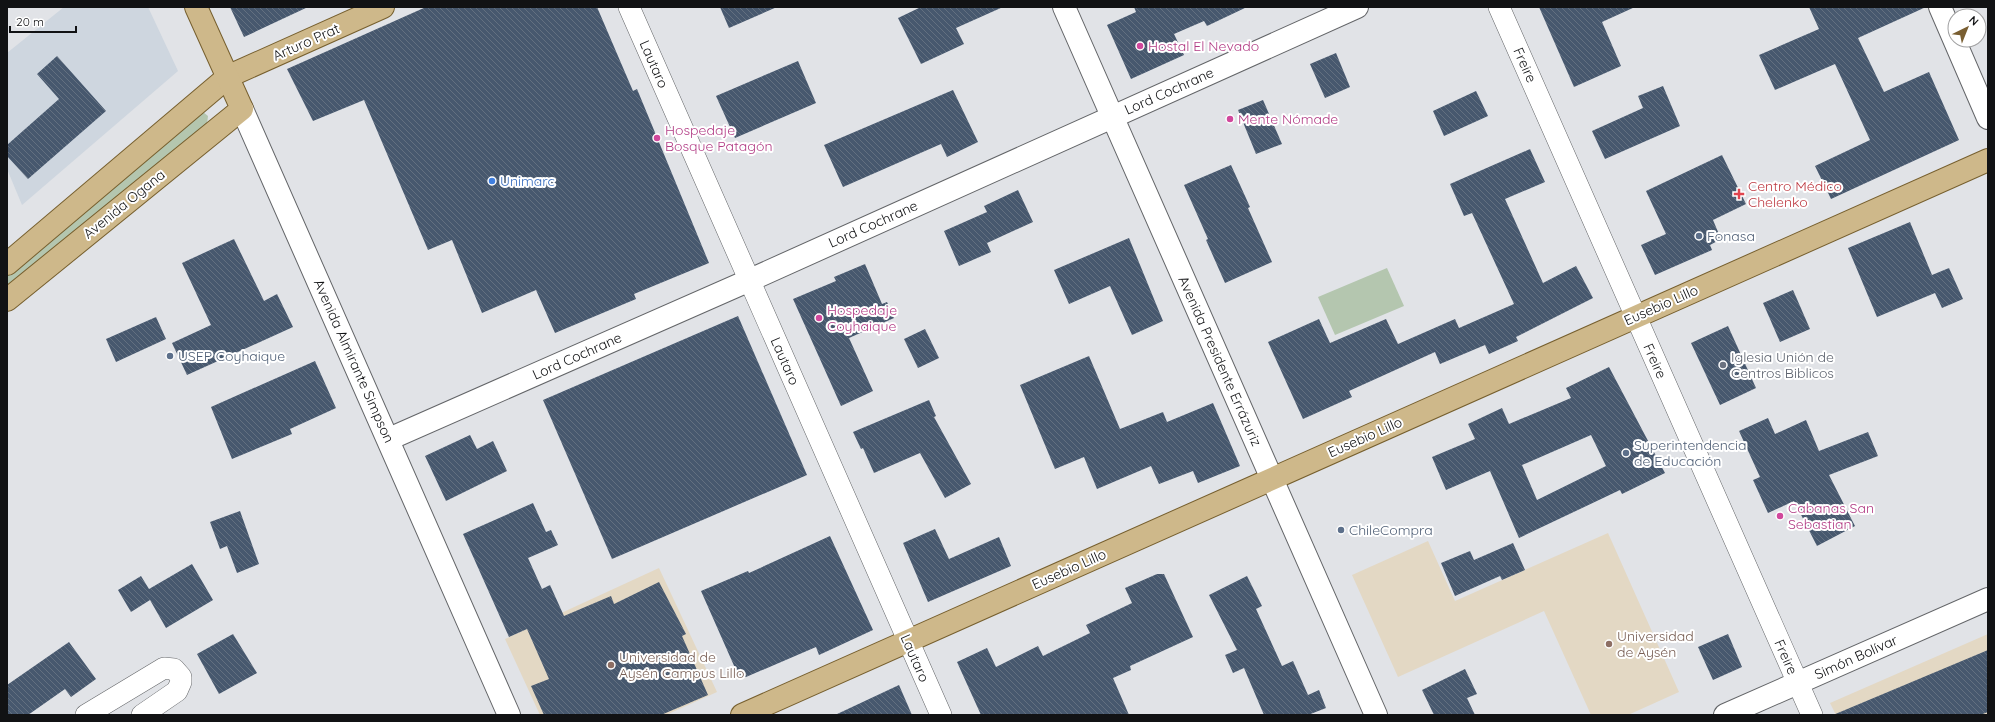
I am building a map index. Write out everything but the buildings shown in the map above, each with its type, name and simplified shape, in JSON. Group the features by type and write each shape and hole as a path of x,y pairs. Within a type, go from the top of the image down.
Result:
{"main road":[{"name":"Avenida Almirante Simpson","path":"196,7 229,76 242,109 389,439 509,715"},
{"name":"Arturo Prat","path":"229,76 383,7"},
{"name":"Avenida Presidente Errázuriz","path":"1064,7 1376,715"},
{"name":"Lord Cochrane","path":"389,439 750,280 1357,7"},
{"path":"1940,7 1988,118"},
{"name":"Avenida Ogana","path":"7,264 229,76"},
{"name":"Avenida Ogana","path":"7,300 242,109"},
{"name":"Eusebio Lillo","path":"742,715 1988,160"},
{"name":"Simón Bolívar","path":"1725,715 1988,599"}],"street":[{"name":"Lautaro","path":"629,7 941,715"},
{"name":"Freire","path":"1499,7 1812,715"},
{"path":"86,715 164,668 174,669 181,677 180,687 176,692 142,715"}],"shaded area":[{"path":"64,7 148,7 178,71 22,205 7,169 7,53"},
{"name":"Universidad de Aysén","path":"1608,533 1679,692 1628,715 1591,715 1544,611 1398,677 1352,575 1428,541 1455,601"},
{"name":"Universidad de Aysén Campus Lillo","path":"659,568 717,692 666,715 540,715 505,639"},
{"path":"1988,634 1988,715 1836,715 1830,703"}],"green space":[{"path":"203,112 208,116 207,124 7,287 7,275 101,191"},
{"path":"1387,268 1404,306 1335,335 1318,297"}],"place":[{"name":"Hostal El Nevado","path":"1140,46"},
{"name":"Mente Nómade","path":"1230,119"},
{"name":"Hospedaje Bosque Patagón","path":"657,138"},
{"name":"Unimarc","path":"492,181"},
{"name":"Centro Médico Chelenko","path":"1739,194"},
{"name":"Fonasa","path":"1699,236"},
{"name":"Hospedaje Coyhaique","path":"819,318"},
{"name":"USEP Coyhaique","path":"170,356"},
{"name":"Iglesia Unión de Centros Biblicos","path":"1723,365"},
{"name":"Superintendencia de Educación","path":"1626,453"},
{"name":"Cabanas San Sebastian","path":"1780,516"},
{"name":"ChileCompra","path":"1341,530"},
{"name":"Universidad de Aysén","path":"1609,644"},
{"name":"Universidad de Aysén Campus Lillo","path":"611,665"}]}
